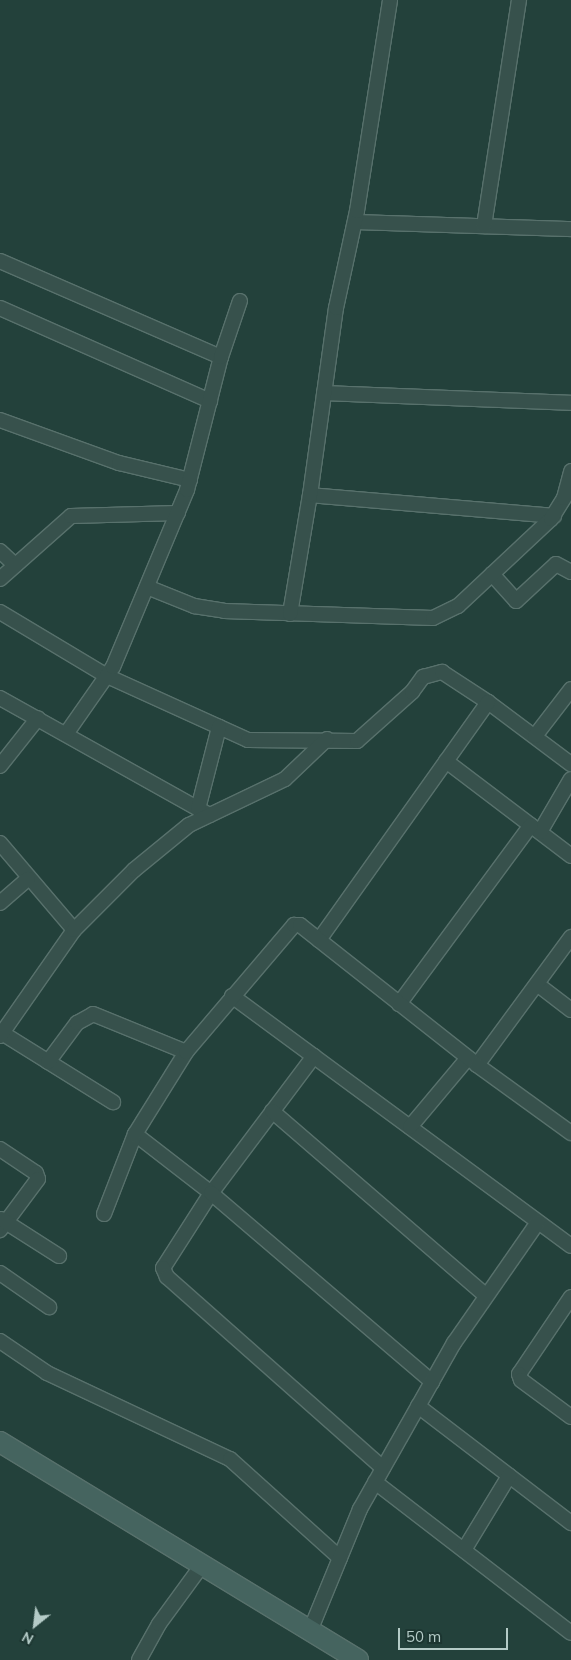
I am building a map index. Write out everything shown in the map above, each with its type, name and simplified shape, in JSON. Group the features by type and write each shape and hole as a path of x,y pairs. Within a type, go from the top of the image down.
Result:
{"street":[{"path":"290,614 310,495 337,300 355,222 390,0"},
{"path":"484,226 519,0"},
{"path":"355,222 571,230"},
{"path":"0,261 221,356"},
{"path":"66,734 107,676 178,513 190,480 221,356 240,301"},
{"path":"0,308 210,401"},
{"path":"324,393 571,404"},
{"path":"0,420 119,463 190,480"},
{"path":"146,586 207,609 290,614 433,618 458,606 495,578 554,516 564,498 571,471"},
{"path":"310,495 554,516"},
{"path":"0,579 71,516 178,513"},
{"path":"0,551 15,565"},
{"path":"495,578 508,595 516,601 556,564 571,572"},
{"path":"0,612 107,676 254,741 361,739 429,674 442,672 488,702 571,764"},
{"path":"535,736 571,689"},
{"path":"0,698 203,812"},
{"path":"318,940 488,702"},
{"path":"0,766 38,718"},
{"path":"203,812 219,727"},
{"path":"113,1102 1,1035 74,930 139,866 203,812 279,783 338,740"},
{"path":"446,760 571,856"},
{"path":"399,1004 571,779"},
{"path":"0,842 28,879 74,930"},
{"path":"0,902 28,879"},
{"path":"104,1214 136,1134 186,1052 294,925 300,925 472,1062 571,1133"},
{"path":"410,1127 472,1062 536,984 571,937"},
{"path":"536,984 571,1010"},
{"path":"232,996 571,1246"},
{"path":"48,1062 77,1023 93,1014 186,1052"},
{"path":"314,1056 211,1192 164,1263 164,1273 383,1468"},
{"path":"272,1111 485,1295"},
{"path":"136,1134 211,1192 432,1382"},
{"path":"0,1149 36,1173 38,1179 2,1224 59,1256"},
{"path":"310,1631 359,1511 432,1382 485,1295 538,1222"},
{"path":"0,1273 49,1307"},
{"path":"571,1298 519,1374 521,1380 571,1417"},
{"path":"0,1341 32,1365 47,1373 230,1459 340,1558"},
{"path":"418,1406 571,1523"},
{"path":"4,1444 358,1660"},
{"path":"464,1550 509,1476"},
{"path":"376,1482 571,1633"},
{"path":"139,1660 156,1630 202,1565"}]}
